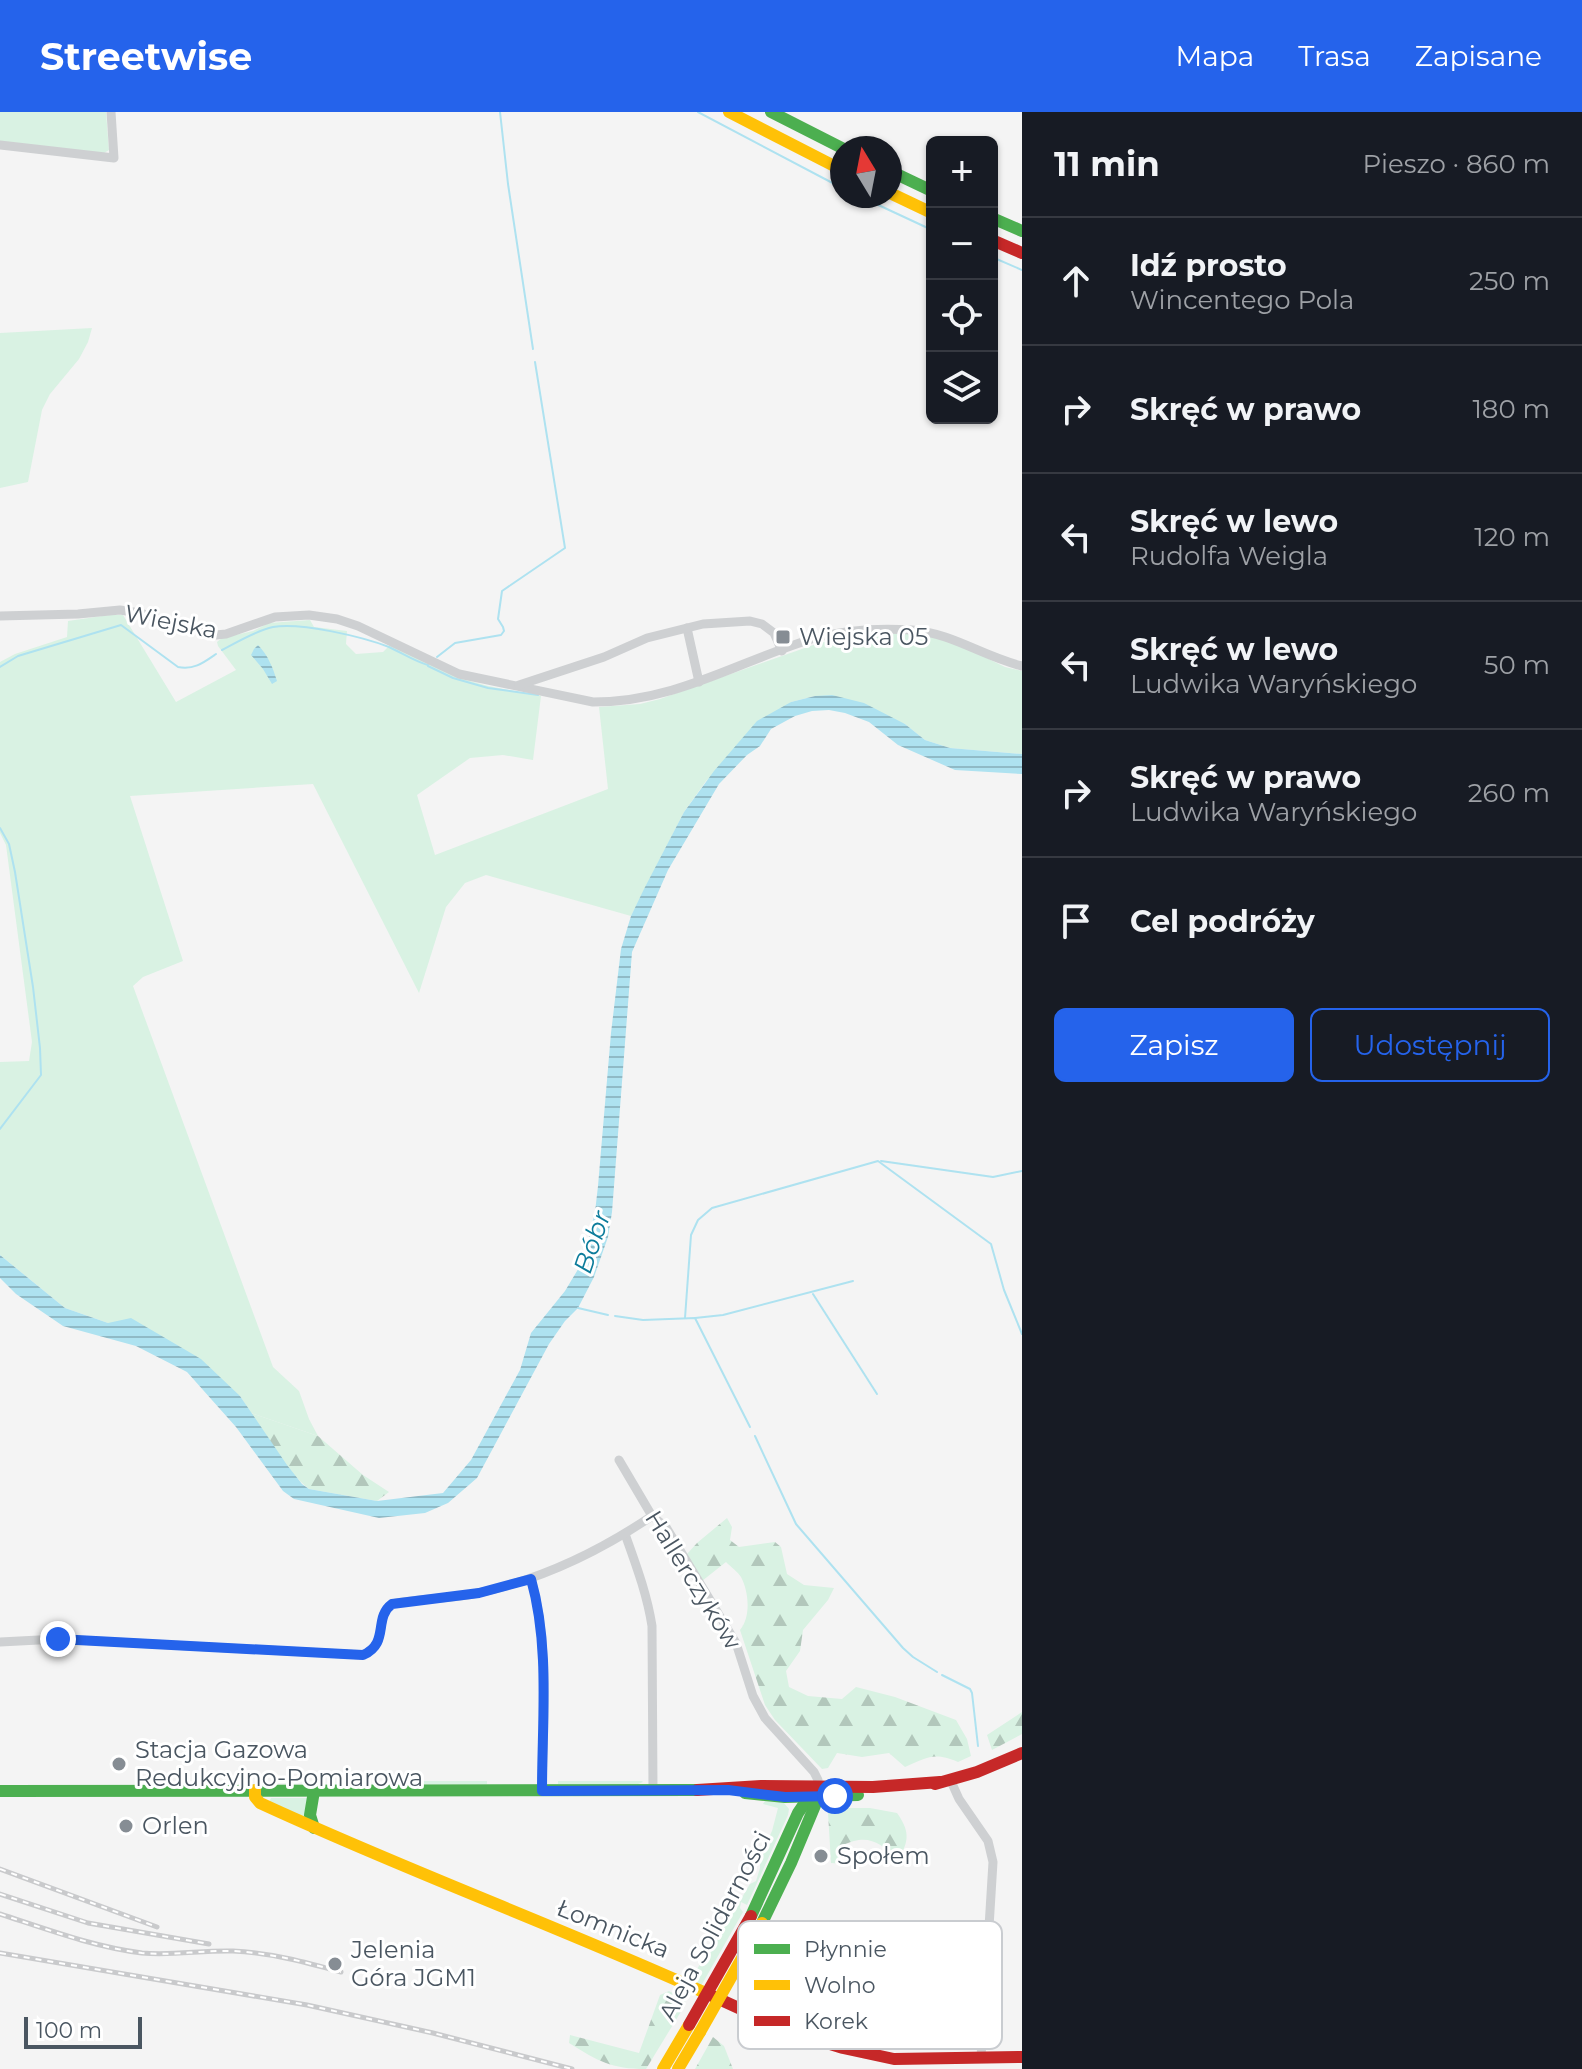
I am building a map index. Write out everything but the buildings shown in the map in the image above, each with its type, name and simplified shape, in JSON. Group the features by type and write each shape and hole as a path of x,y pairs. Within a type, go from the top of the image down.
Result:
{"street":[{"path":"0,145 114,158 111,112"},
{"path":"729,112 830,164"},
{"path":"771,112 830,142"},
{"path":"902,177 926,188"},
{"path":"902,199 926,210"},
{"path":"998,221 1022,231"},
{"path":"998,243 1022,253"},
{"name":"Wiejska","path":"0,616 120,610 216,635 275,617 309,615 337,619 459,674 593,702 616,702 666,693 816,638 850,632 912,630 934,633 1022,666"},
{"name":"Wiejska","path":"518,685 604,657 647,638 703,624 750,621 762,624 774,633 782,651"},
{"path":"687,628 699,682"},
{"name":"Hallerczyków","path":"619,1460 652,1516 666,1527 736,1643 753,1696 765,1718 814,1772 816,1790"},
{"path":"0,1642 58,1639 357,1656 369,1653 377,1644 387,1607 479,1593 531,1579 625,1534 652,1516"},
{"path":"625,1534 640,1575 652,1626 653,1790"},
{"path":"531,1579 541,1635 542,1791"},
{"path":"0,1791 728,1790 761,1786 894,1793 920,1790 994,1766 1022,1753"},
{"path":"945,1781 988,1841 993,1862 989,1921"},
{"name":"Łomnicka","path":"255,1790 255,1797 260,1803 314,1828 631,1959 738,2008"},
{"path":"728,1790 785,1797 816,1790"},
{"name":"Aleja Solidarności","path":"756,1919 798,1813 816,1790"},
{"name":"Aleja Solidarności","path":"756,1919 795,1853 816,1790"},
{"path":"314,1791 310,1815 314,1828"},
{"path":"785,1797 792,1801 798,1813"},
{"name":"Aleja Solidarności","path":"671,2068 738,1951"},
{"name":"Łomnicka","path":"848,2049 894,2059 1022,2057"},
{"path":"981,2049 981,2057"}],"green space":[{"path":"0,112 106,112 109,150 104,153 0,141"},
{"path":"92,328 79,359 50,394 42,410 28,482 0,488 0,333"},
{"path":"123,615 176,702 236,670 218,646 217,642 222,638 253,631 269,623 310,620 314,627 347,631 346,644 356,654 383,652 390,645 456,677 541,696 533,760 503,755 470,758 417,795 435,855 608,789 599,707 660,699 819,643 861,634 935,637 960,645 1005,667 1022,671 1022,754 950,748 925,740 905,724 815,696 791,702 706,781 684,812 631,916 486,875 465,883 446,907 419,993 313,784 130,796 183,961 143,977 133,986 273,1367 299,1391 318,1436 251,1413 240,1396 108,1323 65,1308 0,1255 0,1062 29,1061 32,1042 6,845 0,833 0,662 67,637 68,621"},
{"path":"251,1413 318,1436 363,1475 389,1492 377,1501 309,1489 285,1463"},
{"path":"727,1518 732,1527 730,1540 739,1547 775,1542 781,1547 787,1574 804,1585 834,1588 803,1630 800,1651 786,1671 789,1687 808,1696 842,1699 856,1687 895,1697 956,1720 967,1739 971,1756 958,1762 931,1757 905,1767 889,1753 862,1757 837,1753 828,1768 822,1769 775,1720 765,1705 740,1630 748,1604 741,1577 726,1562 702,1581 687,1554"},
{"path":"1022,1712 1022,1734 992,1750 987,1735"},
{"path":"413,1781 487,1781 487,1784 416,1784"},
{"path":"558,1781 642,1781 643,1782 558,1784"},
{"path":"271,1798 307,1798 304,1818 269,1802"},
{"path":"765,1801 783,1802 789,1809 788,1815 747,1905 741,1902 743,1912 701,1986 689,1981 750,1884 756,1881 760,1856 772,1831 778,1808 763,1804"},
{"path":"835,1808 870,1808 897,1813 907,1835 899,1858 873,1841 860,1840 843,1845 844,1864 831,1863 828,1813"},
{"path":"669,1991 685,2000 685,2005 646,2069 605,2063 569,2043 570,2035 639,2053 660,1995"},
{"path":"713,2037 724,2046 733,2069 695,2069"}],"water":[{"path":"258,645 274,671 277,681 272,684 251,655"},
{"name":"Bóbr","path":"832,695 864,703 905,724 925,740 950,748 1022,754 1022,774 955,770 898,745 869,722 829,710 795,716 771,729 760,746 719,784 668,870 632,952 612,1212 608,1237 594,1277 578,1308 549,1344 477,1478 448,1503 425,1513 379,1518 294,1499 283,1491 236,1427 187,1372 136,1346 63,1326 16,1294 0,1278 0,1255 65,1308 108,1323 131,1318 201,1359 240,1396 287,1465 309,1489 377,1501 443,1493 471,1460 520,1370 531,1333 565,1291 583,1261 595,1212 621,949 631,916 644,889 684,812 757,721 791,702"}],"waterway":[{"path":"500,112 533,349"},
{"path":"698,112 830,182"},
{"path":"885,208 926,227"},
{"path":"998,260 1022,270"},
{"path":"437,657 455,643 501,635 504,631 498,619 502,591 565,548 535,362"},
{"path":"0,667 18,656 121,625 178,667 194,667 216,654"},
{"path":"222,650 266,629 299,627 332,631 378,643 428,665"},
{"path":"428,666 453,678 488,688 538,695"},
{"path":"0,828 9,844 15,872 33,987 41,1075 0,1129"},
{"path":"685,1318 691,1235 698,1220 712,1208 878,1161 991,1244 1004,1290 1022,1334"},
{"path":"881,1161 993,1177 1022,1171"},
{"path":"695,1318 723,1315 853,1281"},
{"path":"813,1294 877,1394"},
{"path":"578,1308 608,1315"},
{"path":"615,1316 643,1320 695,1318 750,1427"},
{"path":"755,1436 796,1524 903,1648 937,1672"},
{"path":"942,1675 970,1689 978,1746"}],"railway":[{"path":"0,1869 157,1927"},
{"path":"0,1894 88,1923 209,1944"},
{"path":"0,1914 70,1937 124,1950 153,1954 247,1952 288,1958 341,1972"},
{"path":"0,1953 307,2005 572,2069"}],"traffic: fast":[{"path":"771,112 830,142"},
{"path":"902,177 926,188"},
{"path":"998,221 1022,231"},
{"path":"0,1791 697,1790"},
{"path":"763,1921 791,1863 819,1796 818,1790"},
{"path":"314,1791 310,1815 314,1828"},
{"path":"745,1793 785,1797 858,1795"},
{"path":"751,1916 798,1813 811,1794"}],"traffic: slow":[{"path":"729,112 830,164"},
{"path":"902,199 926,210"},
{"path":"255,1790 255,1797 260,1803 315,1828 708,1994"},
{"path":"700,2032 738,1965"},
{"path":"663,2069 689,2025"},
{"path":"678,2069 700,2032"}],"traffic: jam":[{"path":"998,243 1022,253"},
{"path":"935,1784 977,1772 1022,1753"},
{"path":"697,1790 761,1786 873,1787 940,1782"},
{"path":"748,1921 751,1916"},
{"path":"689,2025 738,1939"},
{"path":"708,1994 738,2008"},
{"path":"848,2049 894,2059 1022,2057"}],"place":[{"name":"Wiejska 05","path":"783,637"},
{"name":"Stacja Gazowa Redukcyjno-Pomiarowa","path":"119,1764"},
{"name":"Orlen","path":"126,1826"},
{"name":"Społem","path":"821,1856"},
{"name":"Jelenia Góra JGM1","path":"335,1964"}],"route":[{"path":"58,1639 357,1656 369,1653 377,1644 384,1612 392,1604 479,1593 531,1579 541,1635 542,1791 728,1790 785,1797 835,1796"}]}
